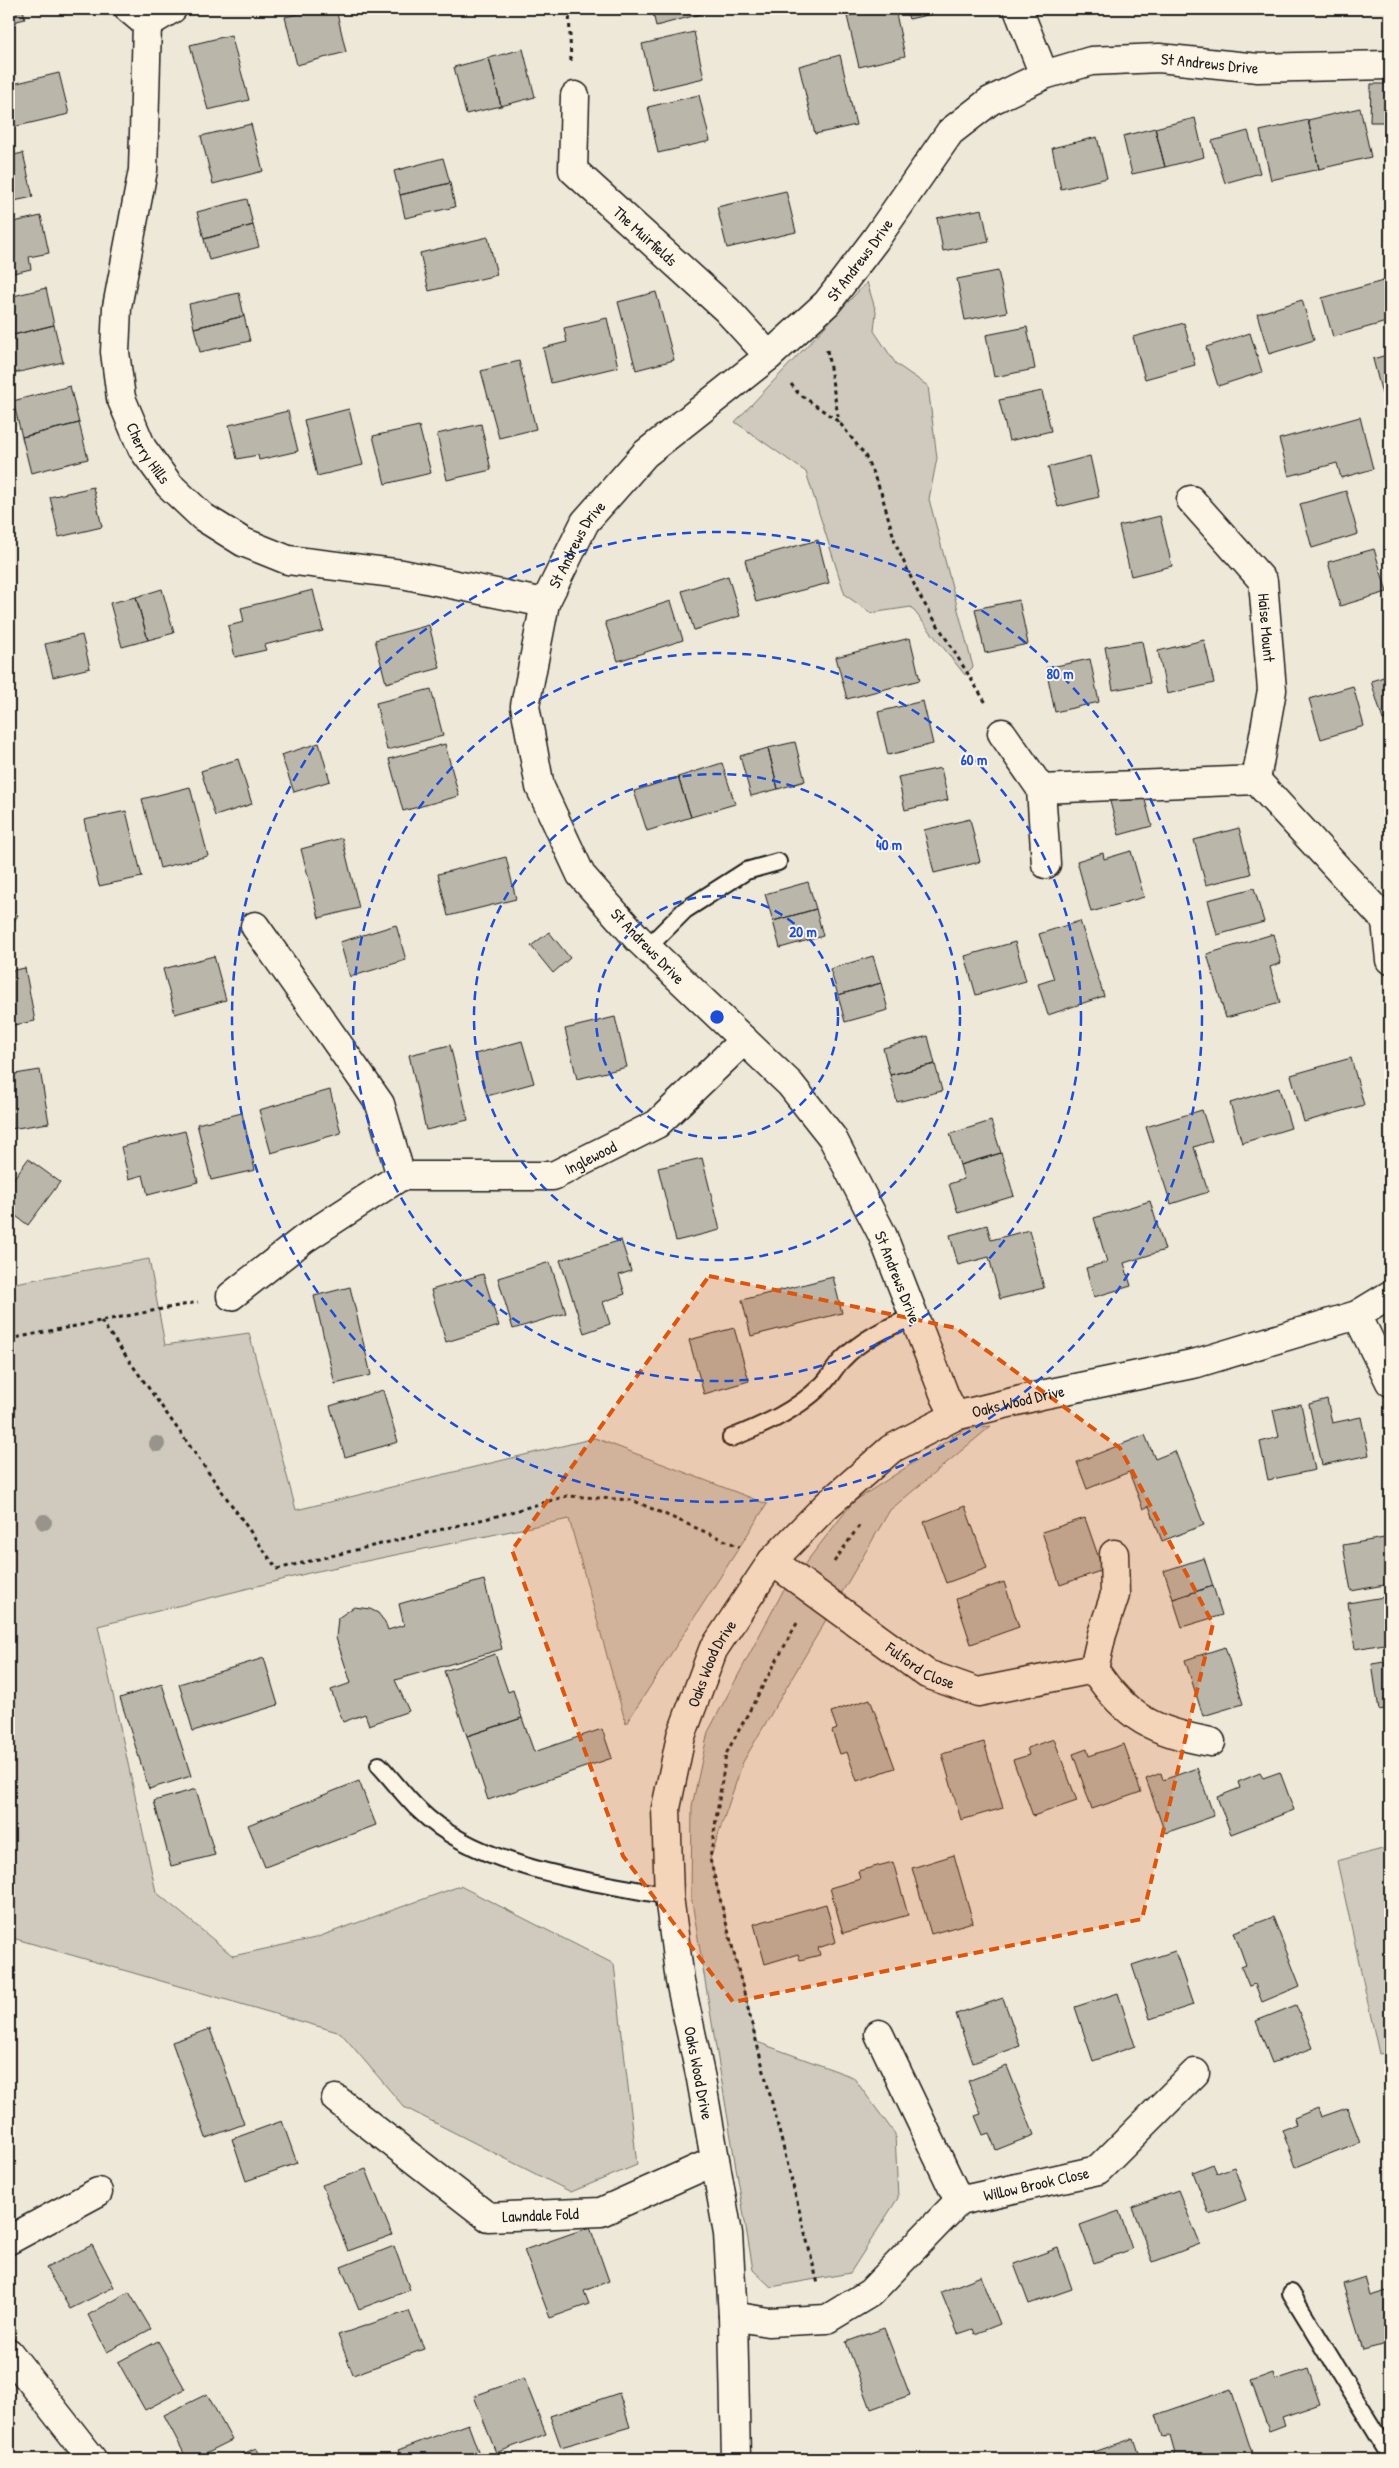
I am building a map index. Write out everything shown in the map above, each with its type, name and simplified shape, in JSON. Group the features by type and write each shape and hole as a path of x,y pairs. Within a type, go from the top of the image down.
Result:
{"street":[{"name":"Cherry Hills","path":"172,9 138,16 143,170 117,307 115,352 121,398 142,448 169,486 204,516 243,542 288,560 402,574 545,603"},
{"path":"1018,9 1044,75"},
{"name":"St Andrews Drive","path":"955,1416 945,1396 882,1234 832,1137 790,1084 647,948 581,875 540,787 525,706 545,603 585,522 645,454 769,356 827,303 950,132 990,101 1044,75 1091,61 1159,58 1258,68 1390,65"},
{"name":"The Muirfields","path":"575,96 572,170 727,310 769,356"},
{"name":"Haise Mount","path":"1191,500 1264,581 1272,690 1256,780"},
{"path":"1002,733 1041,789 1046,864"},
{"path":"1041,789 1256,780 1386,921 1390,960"},
{"path":"230,1296 304,1239 401,1176 380,1104 255,926"},
{"name":"Inglewood","path":"401,1176 553,1176 657,1124 744,1040"},
{"name":"Oaks Wood Drive","path":"736,2459 733,2316 728,2234 701,2079 680,1981 669,1896 666,1808 681,1736 713,1650 772,1561 826,1506 891,1449 955,1416 1046,1394 1197,1363 1357,1315 1390,1295"},
{"path":"1357,1315 1390,1382"},
{"path":"1114,1554 1116,1595 1102,1634 1094,1669 1107,1688 1131,1714 1176,1736 1210,1742"},
{"name":"Fulford Close","path":"772,1561 927,1674 978,1692 1094,1669"},
{"path":"733,2316 768,2322 827,2318 870,2293 959,2201 879,2034"},
{"name":"Willow Brook Close","path":"959,2201 1098,2170 1195,2073"},
{"name":"Lawndale Fold","path":"336,2099 488,2217 600,2212 714,2161"},
{"path":"9,2240 98,2192"},
{"path":"9,2353 92,2459"}],"lane":[{"path":"647,948 685,910 746,871 778,862"},
{"path":"732,1438 767,1424 796,1406 822,1386 841,1360 860,1343 890,1326 914,1317"},
{"path":"379,1765 420,1812 448,1832 493,1856 562,1875 669,1896"},
{"path":"1291,2293 1390,2455"}],"path":[{"path":"569,9 575,96"},
{"path":"809,319 827,351 839,422"},
{"path":"769,356 798,393 839,422 865,455 881,492 896,545 919,595 978,688 1002,733"},
{"path":"9,1339 230,1296"},
{"path":"101,1321 278,1569 497,1516 567,1496 632,1500 772,1561"},
{"path":"827,2318 710,1859 726,1754 814,1592 862,1523"}],"highlighted area":[{"path":"709,1276 956,1328 1120,1448 1213,1624 1142,1919 733,2002 623,1856 512,1550"}],"shaded area":[{"path":"867,282 876,312 874,331 896,364 928,386 937,458 929,499 973,667 965,675 911,607 871,613 845,595 806,472 735,422"},
{"path":"149,1259 165,1345 249,1333 296,1510 595,1438 767,1504 626,1724 569,1519 313,1572 98,1626 156,1892 233,1956 315,1938 460,1886 614,1964 637,2165 571,2192 404,2107 341,2033 9,1937 9,1284"},
{"path":"991,1426 890,1510 743,1762 710,1859 757,2042 853,2077 895,2134 898,2198 850,2273 771,2287 753,2270 691,1896 692,1806 708,1732 782,1593 853,1502 965,1429"},
{"path":"1390,1847 1390,2052 1379,2054 1337,1861"}],"building":[{"path":"9,9 23,9 25,19 9,23"},
{"path":"317,9 336,9 346,52 297,65 285,17"},
{"path":"652,9 719,9 656,26"},
{"path":"878,9 895,9 905,56 859,67 847,16"},
{"path":"906,9 954,9 909,19"},
{"path":"694,32 704,78 653,90 642,44"},
{"path":"231,35 249,100 208,110 190,45"},
{"path":"523,49 535,97 501,106 489,58"},
{"path":"840,55 856,125 815,134 799,66"},
{"path":"489,58 501,106 466,114 454,67"},
{"path":"59,73 69,114 9,128 9,85"},
{"path":"1371,84 1390,84 1390,122 1370,122"},
{"path":"699,95 710,141 658,153 648,107"},
{"path":"1360,108 1371,157 1319,169 1308,120"},
{"path":"1195,118 1204,157 1165,167 1155,128"},
{"path":"1308,120 1319,169 1271,180 1260,131"},
{"path":"251,124 263,171 213,184 201,136"},
{"path":"1155,128 1165,167 1132,174 1123,136"},
{"path":"1248,131 1260,173 1225,183 1212,141"},
{"path":"1097,137 1107,178 1061,189 1052,148"},
{"path":"23,153 33,197 9,202 9,156"},
{"path":"443,158 450,183 400,195 394,171"},
{"path":"450,183 455,207 405,218 400,195"},
{"path":"786,191 796,232 727,248 717,207"},
{"path":"247,199 253,225 204,239 197,212"},
{"path":"982,209 989,242 943,251 937,218"},
{"path":"41,216 49,253 29,257 31,269 9,274 9,223"},
{"path":"253,225 259,247 209,260 204,239"},
{"path":"488,237 497,275 429,291 420,253"},
{"path":"998,271 1007,312 965,320 957,279"},
{"path":"1390,279 1390,321 1333,337 1322,298"},
{"path":"46,288 54,325 9,336 9,297"},
{"path":"656,292 674,360 636,370 618,302"},
{"path":"239,293 244,316 194,328 189,304"},
{"path":"1302,300 1314,340 1269,354 1257,314"},
{"path":"244,316 250,341 200,352 194,328"},
{"path":"607,318 618,367 551,383 543,348 567,342 564,328"},
{"path":"1184,323 1195,365 1145,379 1133,337"},
{"path":"54,325 63,362 15,373 9,347 9,336"},
{"path":"1027,327 1035,369 994,377 986,335"},
{"path":"1250,333 1262,372 1218,386 1206,347"},
{"path":"1390,354 1390,392 1382,394 1373,359"},
{"path":"519,361 536,429 499,438 481,371"},
{"path":"70,386 79,423 22,437 13,401"},
{"path":"1042,391 1051,431 1009,441 999,400"},
{"path":"349,409 363,465 317,476 304,420"},
{"path":"288,411 298,451 259,460 258,455 237,459 229,425"},
{"path":"1360,417 1373,469 1341,478 1337,463 1289,476 1279,439"},
{"path":"79,423 88,459 31,473 22,437"},
{"path":"481,424 491,470 447,480 437,434"},
{"path":"419,426 431,473 385,484 373,436"},
{"path":"1090,456 1099,497 1058,507 1048,467"},
{"path":"93,487 102,527 59,537 50,497"},
{"path":"1346,491 1358,534 1312,548 1300,504"},
{"path":"1160,516 1172,566 1131,576 1119,526"},
{"path":"818,540 829,583 756,602 745,560"},
{"path":"1374,549 1387,592 1340,606 1328,562"},
{"path":"728,576 740,616 694,630 682,591"},
{"path":"162,589 174,633 148,640 136,597"},
{"path":"313,590 323,631 264,645 266,650 235,657 228,626 244,622 241,608"},
{"path":"136,597 148,640 122,647 110,603"},
{"path":"1019,600 1028,644 985,653 975,609"},
{"path":"671,601 683,640 618,661 605,622"},
{"path":"429,625 440,668 386,683 375,640"},
{"path":"82,635 90,668 53,677 45,644"},
{"path":"910,638 920,680 847,699 836,657"},
{"path":"1204,640 1214,683 1167,694 1158,651"},
{"path":"1142,641 1150,683 1113,690 1105,647"},
{"path":"1090,659 1099,702 1055,712 1046,668"},
{"path":"1390,675 1390,718 1383,720 1371,681"},
{"path":"1353,686 1364,726 1321,739 1309,699"},
{"path":"431,689 443,736 387,750 376,703"},
{"path":"923,701 933,744 888,755 878,712"},
{"path":"795,742 805,781 778,789 768,748"},
{"path":"319,743 330,781 294,792 281,755"},
{"path":"445,744 459,796 403,811 389,759"},
{"path":"768,748 778,789 751,796 740,756"},
{"path":"238,759 252,804 215,816 201,771"},
{"path":"722,763 735,804 691,817 678,777"},
{"path":"941,768 948,800 905,810 898,777"},
{"path":"678,777 691,817 647,831 634,791"},
{"path":"190,787 208,856 160,868 142,799"},
{"path":"1142,789 1152,826 1119,835 1109,798"},
{"path":"1390,809 1390,844 1382,811"},
{"path":"126,811 142,877 99,886 84,820"},
{"path":"970,819 980,862 934,873 924,830"},
{"path":"1239,828 1251,874 1206,885 1194,840"},
{"path":"342,838 359,908 319,918 301,849"},
{"path":"1131,851 1144,897 1091,912 1077,861 1103,853 1104,859"},
{"path":"506,857 516,899 448,916 438,874"},
{"path":"808,882 816,909 773,921 765,894"},
{"path":"1254,888 1264,922 1217,935 1208,900"},
{"path":"816,909 823,936 780,948 773,921"},
{"path":"9,910 18,915 9,929"},
{"path":"1080,921 1104,996 1048,1015 1038,984 1054,979 1039,934"},
{"path":"396,925 406,960 350,977 340,942"},
{"path":"549,932 570,958 553,973 531,946"},
{"path":"1273,934 1281,963 1270,967 1280,1003 1226,1018 1207,954"},
{"path":"1015,942 1026,981 976,995 965,956"},
{"path":"214,956 226,1000 175,1014 163,969"},
{"path":"873,956 881,983 838,995 830,969"},
{"path":"25,968 35,1021 9,1026 9,971"},
{"path":"881,983 888,1010 845,1022 838,995"},
{"path":"615,1017 627,1067 577,1079 565,1029"},
{"path":"928,1036 935,1064 890,1075 883,1048"},
{"path":"522,1041 534,1083 487,1096 475,1054"},
{"path":"450,1045 468,1120 426,1130 409,1055"},
{"path":"1351,1058 1364,1105 1304,1122 1291,1075"},
{"path":"935,1064 942,1091 897,1102 890,1075"},
{"path":"40,1070 49,1123 10,1129 9,1075"},
{"path":"1279,1088 1291,1128 1242,1143 1230,1103"},
{"path":"330,1090 341,1133 271,1153 259,1110"},
{"path":"1202,1110 1212,1141 1194,1147 1208,1192 1171,1204 1146,1127"},
{"path":"242,1113 255,1170 211,1180 197,1124"},
{"path":"991,1121 1001,1153 960,1165 950,1134"},
{"path":"185,1131 198,1182 148,1195 143,1175 129,1179 121,1147"},
{"path":"1001,1153 1014,1196 958,1213 949,1184 964,1179 960,1165"},
{"path":"702,1158 720,1230 676,1241 658,1168"},
{"path":"28,1159 60,1182 28,1225 9,1211 9,1185"},
{"path":"1150,1201 1165,1250 1124,1263 1131,1286 1094,1297 1086,1268 1107,1262 1094,1218"},
{"path":"987,1225 991,1240 1029,1230 1044,1288 1000,1299 989,1257 958,1265 950,1235"},
{"path":"621,1240 631,1271 619,1275 625,1294 603,1302 610,1324 584,1333 560,1260"},
{"path":"550,1262 566,1313 513,1329 498,1278"},
{"path":"483,1274 499,1326 446,1342 431,1290"},
{"path":"833,1277 842,1313 751,1336 742,1300"},
{"path":"350,1287 371,1375 335,1384 314,1296"},
{"path":"734,1328 749,1381 704,1394 689,1340"},
{"path":"383,1390 398,1442 345,1457 330,1406"},
{"path":"1327,1399 1332,1423 1361,1417 1369,1455 1322,1465 1309,1404"},
{"path":"1301,1404 1315,1470 1268,1480 1260,1442 1279,1437 1273,1410"},
{"path":"1145,1435 1155,1459 1175,1451 1204,1525 1162,1541 1149,1506 1143,1509 1129,1472 1087,1489 1077,1462"},
{"path":"965,1506 987,1568 946,1583 924,1522"},
{"path":"1085,1518 1103,1570 1060,1585 1042,1532"},
{"path":"1390,1537 1390,1584 1351,1591 1343,1545"},
{"path":"1204,1558 1213,1586 1173,1599 1164,1571"},
{"path":"484,1580 502,1649 395,1680 409,1711 369,1725 365,1714 343,1722 331,1690 351,1683 336,1638 338,1618 354,1607 370,1609 378,1613 388,1630 404,1625 399,1604"},
{"path":"1004,1582 1019,1627 971,1644 956,1599"},
{"path":"1213,1586 1222,1615 1182,1627 1173,1599"},
{"path":"1390,1596 1390,1643 1355,1649 1348,1603"},
{"path":"1225,1647 1243,1704 1203,1716 1185,1660"},
{"path":"495,1654 508,1692 513,1690 522,1718 467,1736 444,1671"},
{"path":"264,1658 278,1705 193,1731 179,1684"},
{"path":"1390,1661 1390,1708 1379,1710 1372,1664"},
{"path":"162,1684 191,1776 149,1789 120,1698"},
{"path":"870,1699 895,1768 857,1781 847,1752 840,1754 832,1731 837,1729 831,1712"},
{"path":"522,1718 534,1752 602,1729 612,1758 488,1800 467,1736"},
{"path":"1054,1739 1077,1801 1033,1816 1013,1760 1029,1755 1027,1748"},
{"path":"984,1742 1003,1808 961,1820 942,1754"},
{"path":"1124,1744 1141,1792 1092,1809 1073,1754 1087,1749 1089,1756"},
{"path":"1197,1768 1214,1816 1165,1833 1146,1779 1161,1773 1163,1780"},
{"path":"1280,1772 1294,1810 1231,1834 1217,1797 1240,1788 1238,1782 1260,1773 1263,1778"},
{"path":"359,1781 376,1825 265,1867 248,1825"},
{"path":"196,1789 215,1855 171,1866 154,1801"},
{"path":"954,1855 973,1922 931,1934 912,1868"},
{"path":"893,1862 908,1915 843,1933 830,1888 860,1879 858,1871"},
{"path":"826,1904 836,1942 818,1948 820,1955 800,1960 798,1954 765,1964 754,1924"},
{"path":"1273,1917 1300,1986 1262,2002 1255,1984 1249,1986 1241,1967 1246,1965 1234,1932"},
{"path":"1175,1951 1193,2005 1150,2019 1132,1965"},
{"path":"1118,1993 1135,2046 1093,2061 1075,2007"},
{"path":"1003,1998 1020,2046 973,2063 956,2014"},
{"path":"1296,2005 1313,2048 1272,2063 1256,2021"},
{"path":"210,2029 244,2124 206,2138 172,2042"},
{"path":"1007,2066 1034,2135 996,2150 989,2133 983,2135 975,2116 981,2114 968,2081"},
{"path":"1318,2108 1321,2117 1347,2108 1360,2142 1296,2167 1282,2130 1296,2125 1294,2118"},
{"path":"282,2121 297,2163 246,2181 232,2139"},
{"path":"1213,2164 1217,2173 1234,2167 1246,2200 1209,2214 1193,2172"},
{"path":"366,2169 392,2235 348,2251 322,2185"},
{"path":"1178,2190 1200,2244 1153,2262 1132,2207"},
{"path":"1119,2211 1132,2249 1094,2263 1080,2225"},
{"path":"590,2227 609,2281 584,2291 589,2304 550,2318 524,2250"},
{"path":"92,2245 114,2287 70,2309 46,2268"},
{"path":"394,2246 410,2290 359,2309 341,2267"},
{"path":"1058,2248 1072,2289 1029,2304 1014,2264"},
{"path":"981,2276 1000,2324 975,2334 973,2329 958,2334 941,2292"},
{"path":"1365,2277 1370,2296 1390,2290 1390,2343 1363,2350 1343,2284"},
{"path":"129,2292 151,2329 107,2352 88,2315"},
{"path":"409,2311 424,2349 353,2375 338,2335"},
{"path":"884,2328 910,2395 871,2409 846,2342"},
{"path":"158,2341 185,2389 145,2410 118,2362"},
{"path":"1308,2369 1320,2404 1282,2417 1285,2425 1269,2431 1251,2381 1273,2373 1275,2380"},
{"path":"524,2378 546,2434 496,2453 474,2396"},
{"path":"1231,2389 1253,2456 1244,2459 1170,2459 1169,2457 1175,2454 1170,2436 1163,2437 1156,2415"},
{"path":"619,2393 630,2427 561,2447 550,2416"},
{"path":"207,2394 232,2440 194,2459 187,2459 164,2415"},
{"path":"468,2424 481,2459 402,2459 398,2450"},
{"path":"1134,2438 1141,2459 1084,2459 1083,2456"},
{"path":"256,2448 263,2459 232,2459"}]}
